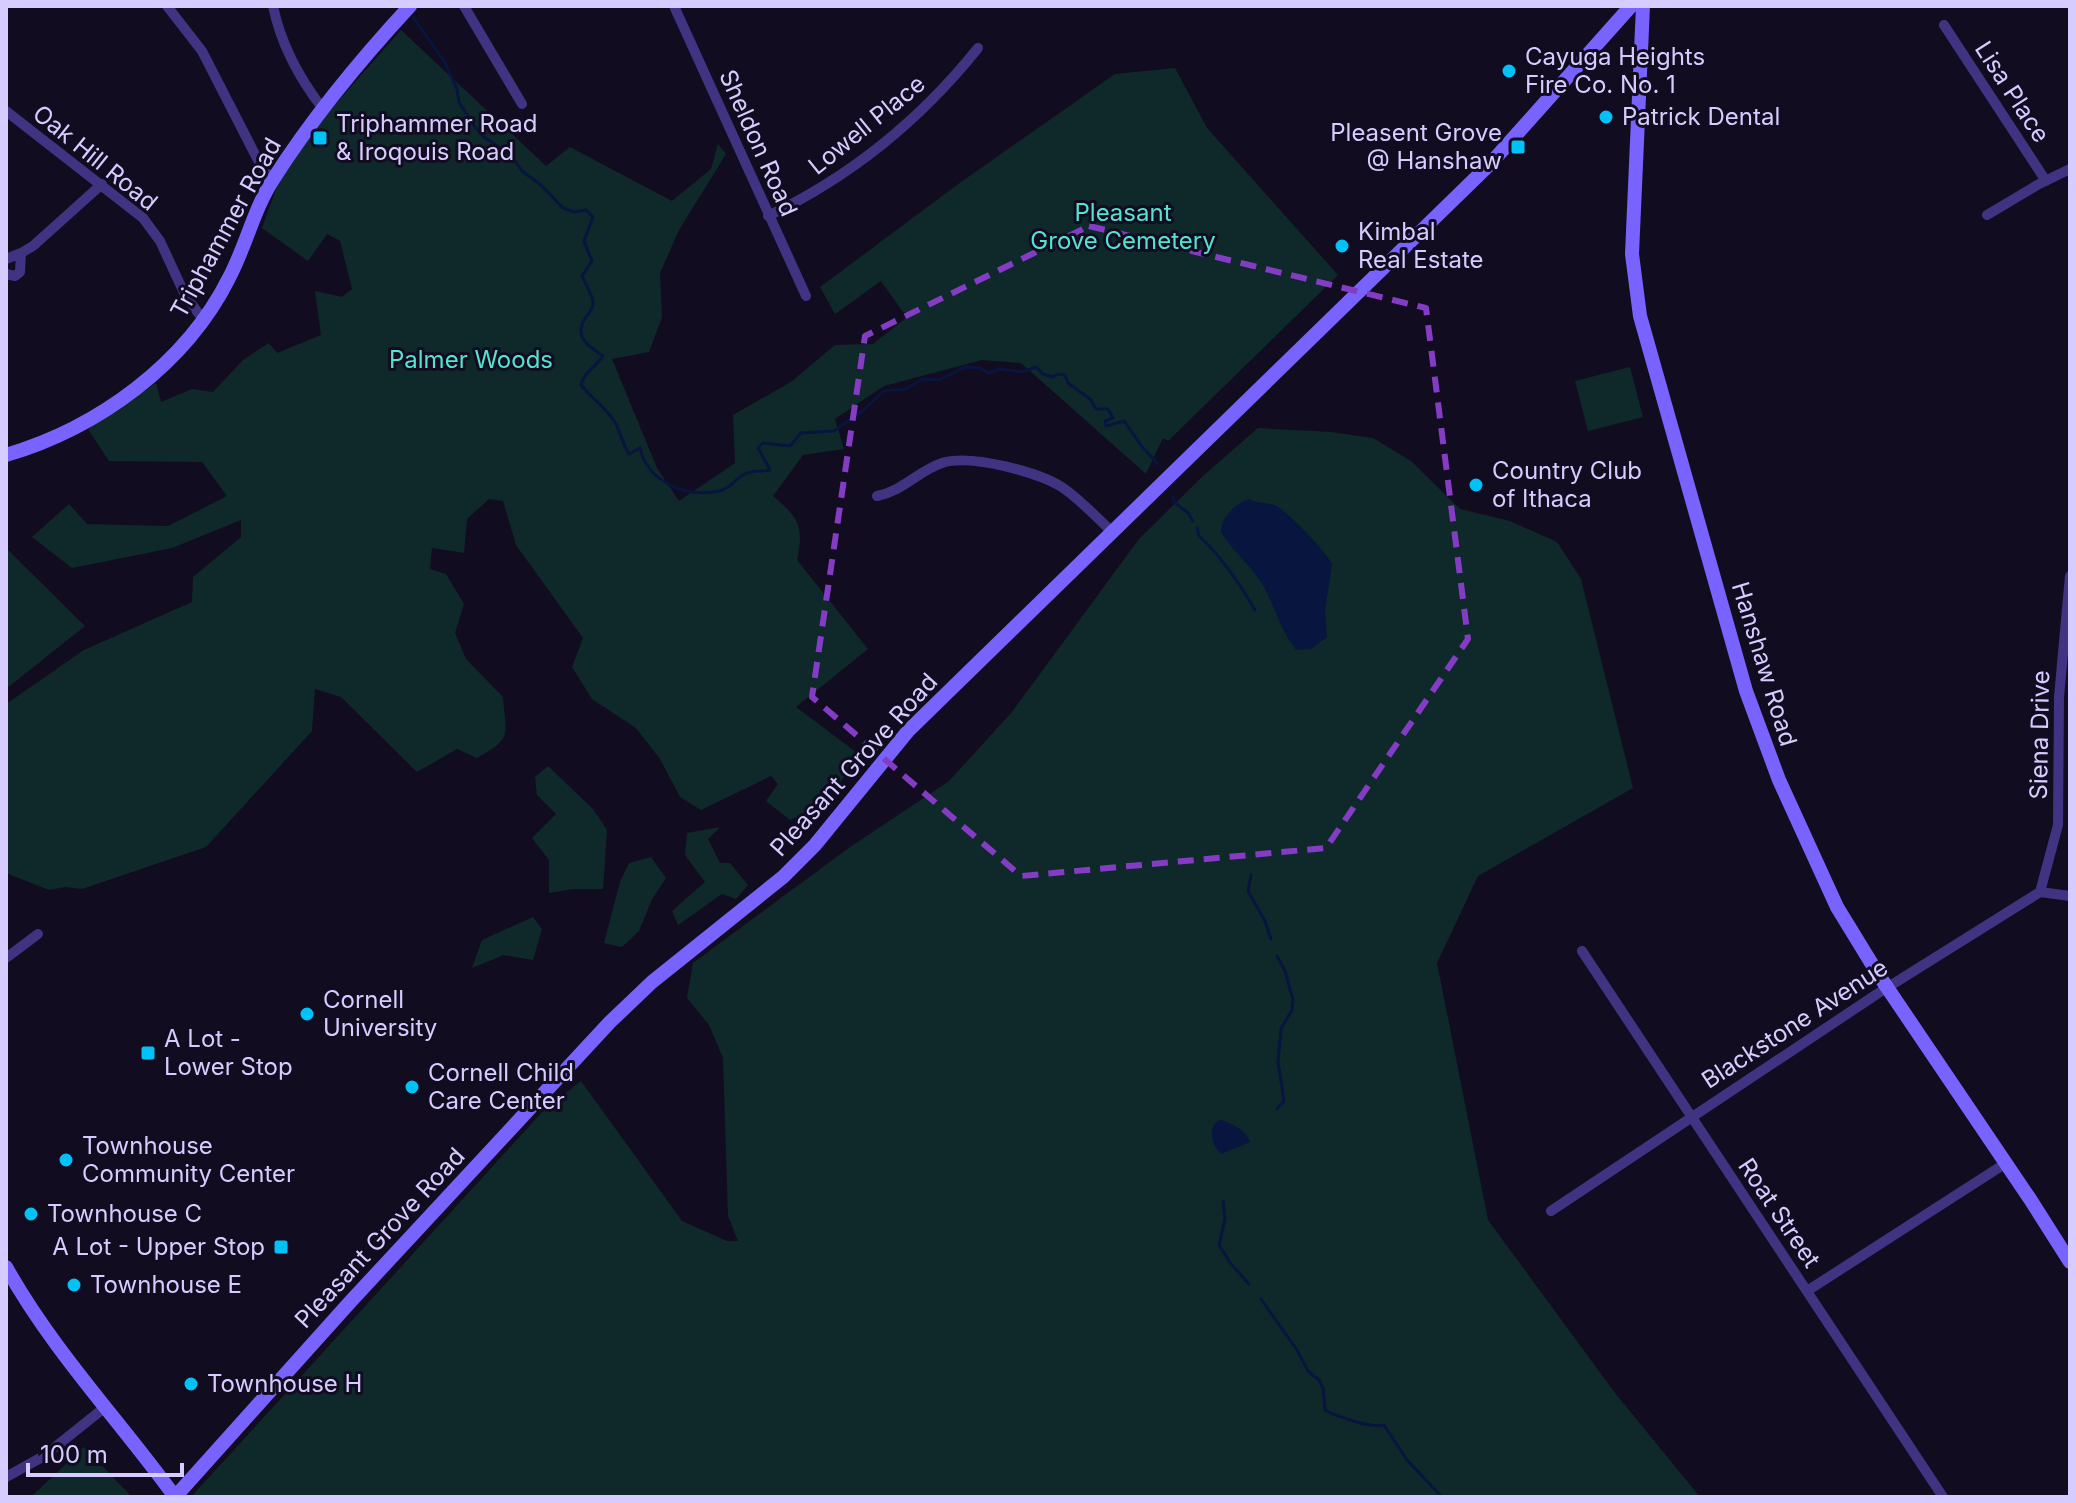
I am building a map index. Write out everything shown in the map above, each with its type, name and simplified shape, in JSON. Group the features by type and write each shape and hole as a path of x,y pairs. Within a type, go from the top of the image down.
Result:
{"street":[{"path":"167,6 202,51 264,171 272,180"},
{"path":"273,6 293,64 323,109"},
{"name":"Triphammer Road","path":"6,455 55,436 121,399 170,360 204,321 230,276 272,180 323,109 410,6"},
{"path":"464,6 522,104"},
{"name":"Sheldon Road","path":"674,6 806,296"},
{"name":"Pleasant Grove Road","path":"175,1497 351,1301 610,1022 652,982 783,877 815,845 908,731 1451,202 1608,35 1631,6"},
{"name":"Hanshaw Road","path":"1643,6 1632,254 1640,316 1763,741 1837,907 2006,1163 2065,1244 2070,1262"},
{"name":"Lisa Place","path":"1944,25 2046,181"},
{"path":"1608,35 1627,29 1642,33"},
{"name":"Lowell Place","path":"768,216 827,185 909,122 934,100 978,48"},
{"name":"Oak Hill Road","path":"6,111 143,218 160,241 185,295 204,321"},
{"path":"1987,215 2070,169"},
{"path":"6,259 33,246 102,184"},
{"path":"6,274 15,276 20,272 21,253"},
{"path":"877,496 891,493 943,462 965,460 1019,470 1058,485 1111,531"},
{"name":"Siena Drive","path":"2040,892 2058,825 2059,697 2070,576"},
{"path":"2040,892 2070,896"},
{"name":"Blackstone Avenue","path":"1551,1211 1887,987 2040,892"},
{"path":"6,958 38,934"},
{"name":"Roat Street","path":"1582,951 1943,1497"},
{"path":"1807,1291 2006,1163"},
{"path":"6,1267 34,1313 175,1497"},
{"path":"6,1477 44,1456 104,1408"}],"highlighted area":[{"path":"1089,226 1426,308 1468,639 1326,848 1021,876 812,697 865,336"}],"green space":[{"name":"Palmer Woods","path":"401,30 546,166 570,147 672,201 711,169 718,144 726,154 679,230 660,273 662,317 649,352 612,359 657,468 679,501 735,463 733,415 791,382 835,345 873,344 911,314 903,312 881,281 835,314 820,287 961,182 1115,74 1175,68 1207,128 1338,275 1168,441 1163,438 1146,474 1021,363 982,360 884,386 835,419 844,449 803,455 773,496 789,510 797,524 800,539 797,560 868,649 796,707 860,755 822,807 790,820 766,801 778,784 771,776 701,810 680,797 660,759 636,728 592,699 572,667 583,638 516,545 503,501 489,499 467,519 464,553 432,548 430,569 446,574 464,604 455,633 466,659 503,697 506,728 497,746 477,758 457,749 417,772 341,697 315,689 312,731 206,847 82,889 65,887 49,890 6,873 6,704 84,650 192,602 193,577 241,537 241,520 172,548 72,568 32,537 69,504 87,524 168,526 227,496 202,462 109,461 88,429 156,383 161,402 192,389 213,392 243,360 269,343 277,353 321,335 315,291 342,297 352,289 340,241 327,234 308,261 262,228 287,159"},
{"path":"1630,367 1643,417 1588,431 1575,381"},
{"path":"1258,428 1373,438 1411,461 1460,509 1510,521 1557,542 1581,579 1633,788 1478,876 1437,963 1488,1220 1615,1393 1700,1497 191,1497 545,1109 581,1081 682,1221 727,1241 738,1241 728,1216 723,1058 709,1025 687,998 693,963 850,847 949,781 1012,712 1139,539 1204,475"},
{"path":"6,548 85,626 6,689"},
{"path":"548,766 593,809 607,830 603,889 549,893 549,860 532,838 556,814 537,795 535,777"},
{"path":"720,827 708,839 720,863 730,863 748,885 736,899 722,894 678,925 672,911 705,882 685,855 687,833"},
{"path":"651,857 666,878 652,899 639,931 622,947 604,943 620,882 629,863"},
{"path":"533,917 542,929 533,960 504,955 472,968 482,940"},
{"path":"84,1447 132,1497 31,1497"}],"water":[{"path":"1249,499 1280,508 1306,532 1332,564 1325,612 1327,637 1311,649 1296,650 1259,580 1221,532 1230,511"},
{"path":"1219,1120 1238,1128 1250,1142 1221,1154 1214,1145 1212,1134 1213,1126"}],"waterway":[{"path":"413,17 444,61 457,89 459,102 475,127 511,155 522,171 563,208 575,212 586,210 593,217 584,241 592,261 582,276 593,305 583,322 581,334 603,356 581,385 612,418 629,454 640,448 651,470 670,485 693,492 723,490 745,474 770,470 758,448 763,443 790,446 801,433 834,431 884,391 906,389 922,379 939,380 965,367 980,368 988,373 1000,369 1022,372 1036,367 1043,374 1053,377 1065,375 1068,383 1090,399 1096,409 1108,409 1113,418 1105,421 1106,426 1124,421 1158,464"},
{"path":"1173,496 1174,502 1193,521"},
{"path":"1197,528 1199,536 1230,571 1255,610"},
{"path":"1251,875 1248,891 1271,939"},
{"path":"1277,956 1293,1000 1292,1010 1281,1029 1278,1062 1284,1101 1277,1109"},
{"path":"1223,1201 1225,1219 1219,1245 1249,1284"},
{"path":"1261,1299 1308,1371 1319,1380 1325,1410 1363,1424 1384,1425 1407,1460 1442,1497"}],"place":[{"name":"Cayuga Heights Fire Co. No. 1","path":"1509,71"},
{"name":"Patrick Dental","path":"1606,117"},
{"name":"Triphammer Road & Iroqouis Road","path":"320,138"},
{"name":"Pleasent Grove @ Hanshaw","path":"1518,147"},
{"name":"Kimbal Real Estate","path":"1342,246"},
{"name":"Country Club of Ithaca","path":"1476,485"},
{"name":"Cornell University","path":"307,1014"},
{"name":"A Lot - Lower Stop","path":"148,1053"},
{"name":"Cornell Child Care Center","path":"412,1087"},
{"name":"Townhouse Community Center","path":"66,1160"},
{"name":"Townhouse C","path":"31,1214"},
{"name":"A Lot - Upper Stop","path":"281,1247"},
{"name":"Townhouse E","path":"74,1285"},
{"name":"Townhouse H","path":"191,1384"}],"park label":[{"name":"Pleasant Grove Cemetery","path":"1123,227"}]}
